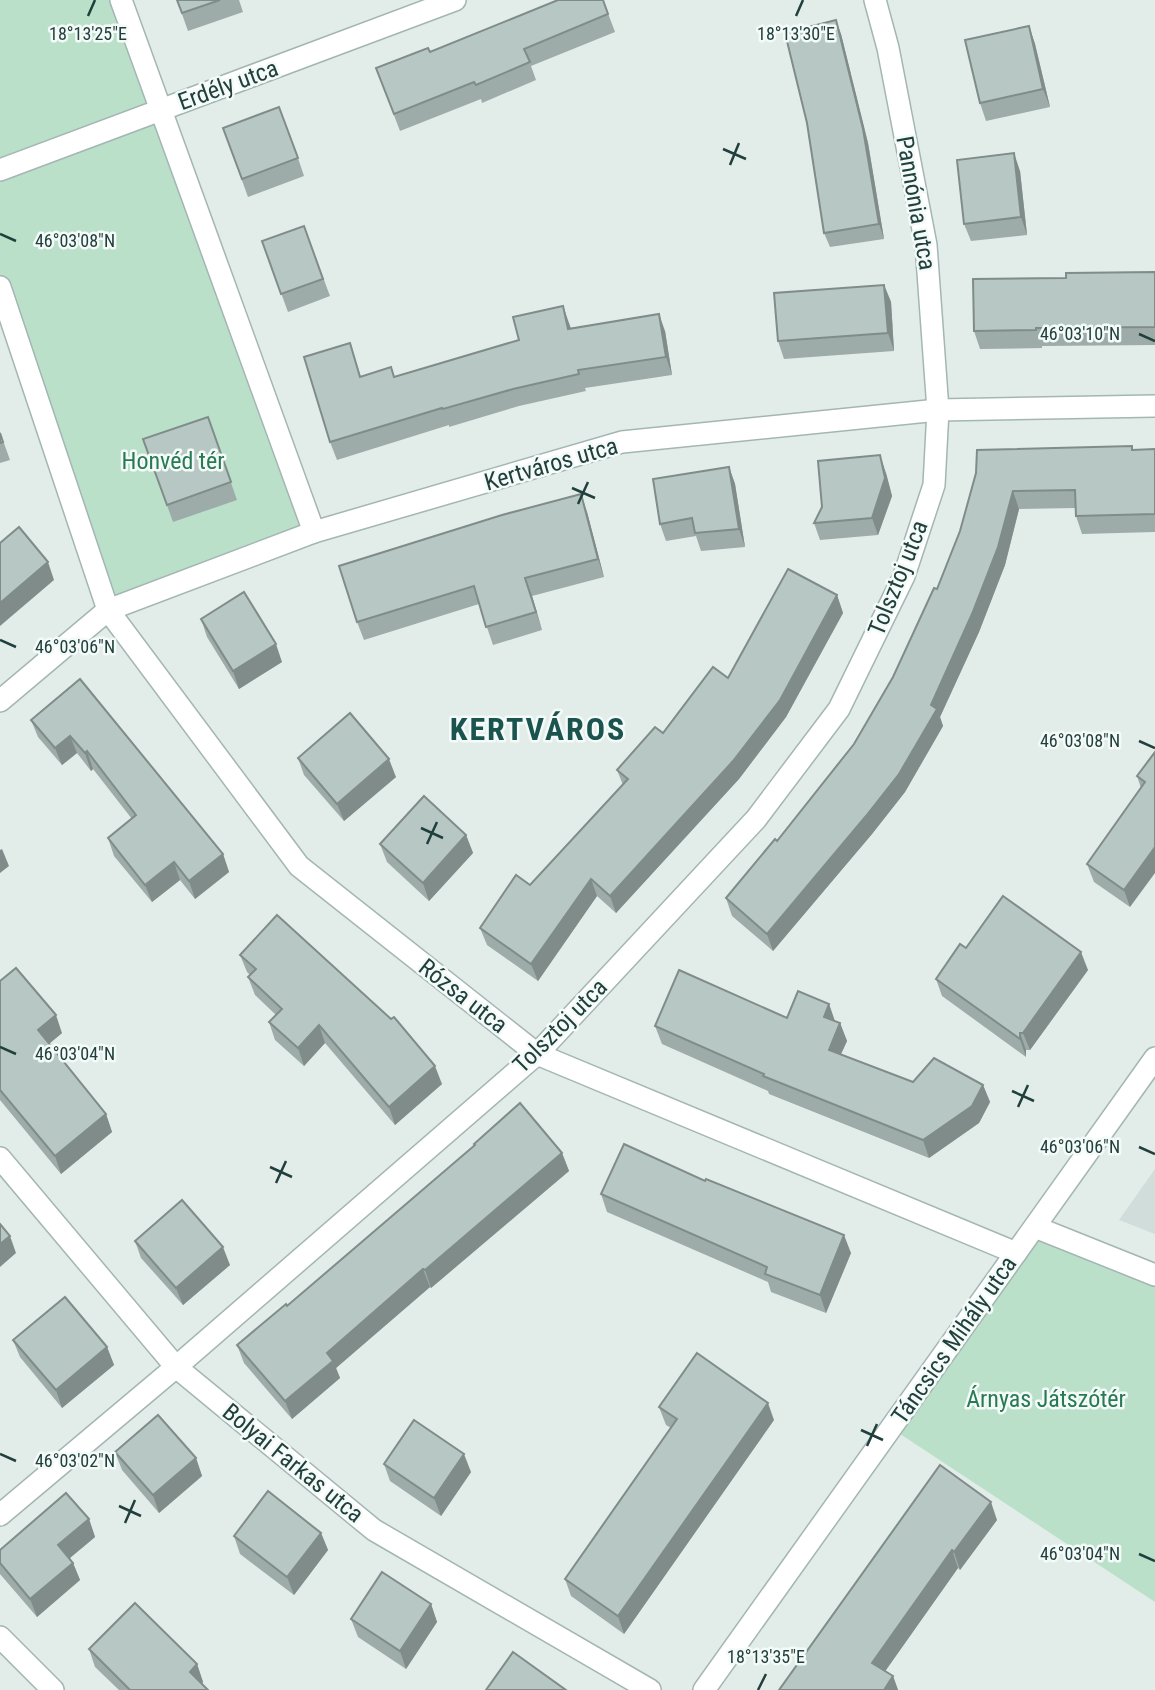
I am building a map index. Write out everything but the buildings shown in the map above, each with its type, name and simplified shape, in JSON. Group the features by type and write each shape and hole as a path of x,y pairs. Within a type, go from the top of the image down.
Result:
{"street":[{"path":"121,0 314,532"},
{"name":"Erdély utca","path":"0,170 455,0"},
{"name":"Pannónia utca","path":"875,0 888,48 926,245 938,410"},
{"path":"0,287 108,610"},
{"name":"Kertváros utca","path":"0,701 108,610 314,532 622,442 938,410 1155,406"},
{"name":"Tolsztoj utca","path":"0,1515 176,1367 537,1054 756,819 839,709 904,576 934,485 938,410"},
{"name":"Rózsa utca","path":"108,610 299,866 537,1054 1016,1253"},
{"name":"Táncsics Mihály utca","path":"704,1690 1155,1058"},
{"name":"Bolyai Farkas utca","path":"0,1158 176,1367 374,1530 650,1690"},
{"path":"1035,1227 1155,1275"},
{"path":"0,1637 52,1690"}],"shaded area":[{"path":"1155,1169 1155,1234 1119,1220"}],"green space":[{"name":"Honvéd tér","path":"0,0 121,0 314,532 108,610 0,287"},
{"name":"Árnyas Játszótér","path":"1035,1227 1155,1275 1155,1602 891,1428"}],"district":[{"name":"KERTVÁROS","path":"538,729"}]}
